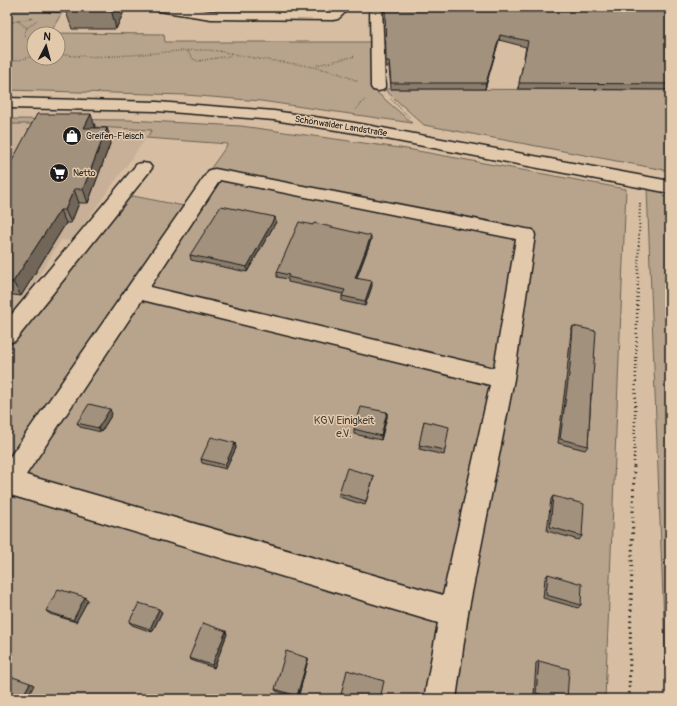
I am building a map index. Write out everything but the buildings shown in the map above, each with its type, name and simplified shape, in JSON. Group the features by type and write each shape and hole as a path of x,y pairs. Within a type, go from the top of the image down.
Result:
{"main road":[{"path":"49,7 74,7"},
{"path":"145,7 155,7"},
{"path":"159,7 211,15 333,16 345,7"},
{"path":"376,7 378,87"},
{"name":"Schönwalder Landstraße","path":"7,103 173,108 246,112 303,119 670,187"},
{"path":"7,335 143,168"},
{"path":"440,699 454,613 503,379 526,235 215,174 7,482 454,613"},
{"path":"137,291 503,379"}],"path":[{"path":"29,26 39,18"},
{"path":"18,21 26,27"},
{"path":"66,55 97,57 131,57 187,51 218,51 259,59 314,66 340,73 361,84"},
{"path":"187,51 193,59 198,61 236,55"},
{"path":"314,66 377,52"},
{"path":"7,63 26,58"},
{"path":"378,87 411,119"},
{"path":"351,112 366,98"},
{"path":"629,699 640,181"}],"shaded area":[{"path":"7,124 96,124 95,127 152,130 72,241 61,240 21,305 7,323"}],"green space":[{"path":"9,7 64,9 54,26 26,26 26,66 66,66 66,33 164,34 165,42 370,42 373,89 412,123 261,101 186,95 7,90 7,10"},
{"path":"384,89 670,90 670,171 424,125"},
{"name":"KGV Einigkeit e.V.","path":"7,119 129,120 241,126 407,149 626,189 605,699 7,699 7,349 128,195 184,206 228,144 146,138 152,130 95,127 95,124 7,124"},
{"path":"647,188 670,192 670,682 666,675"}],"place":[{"name":"Greifen-Fleisch","path":"72,136"},
{"name":"Netto","path":"59,173"}]}
